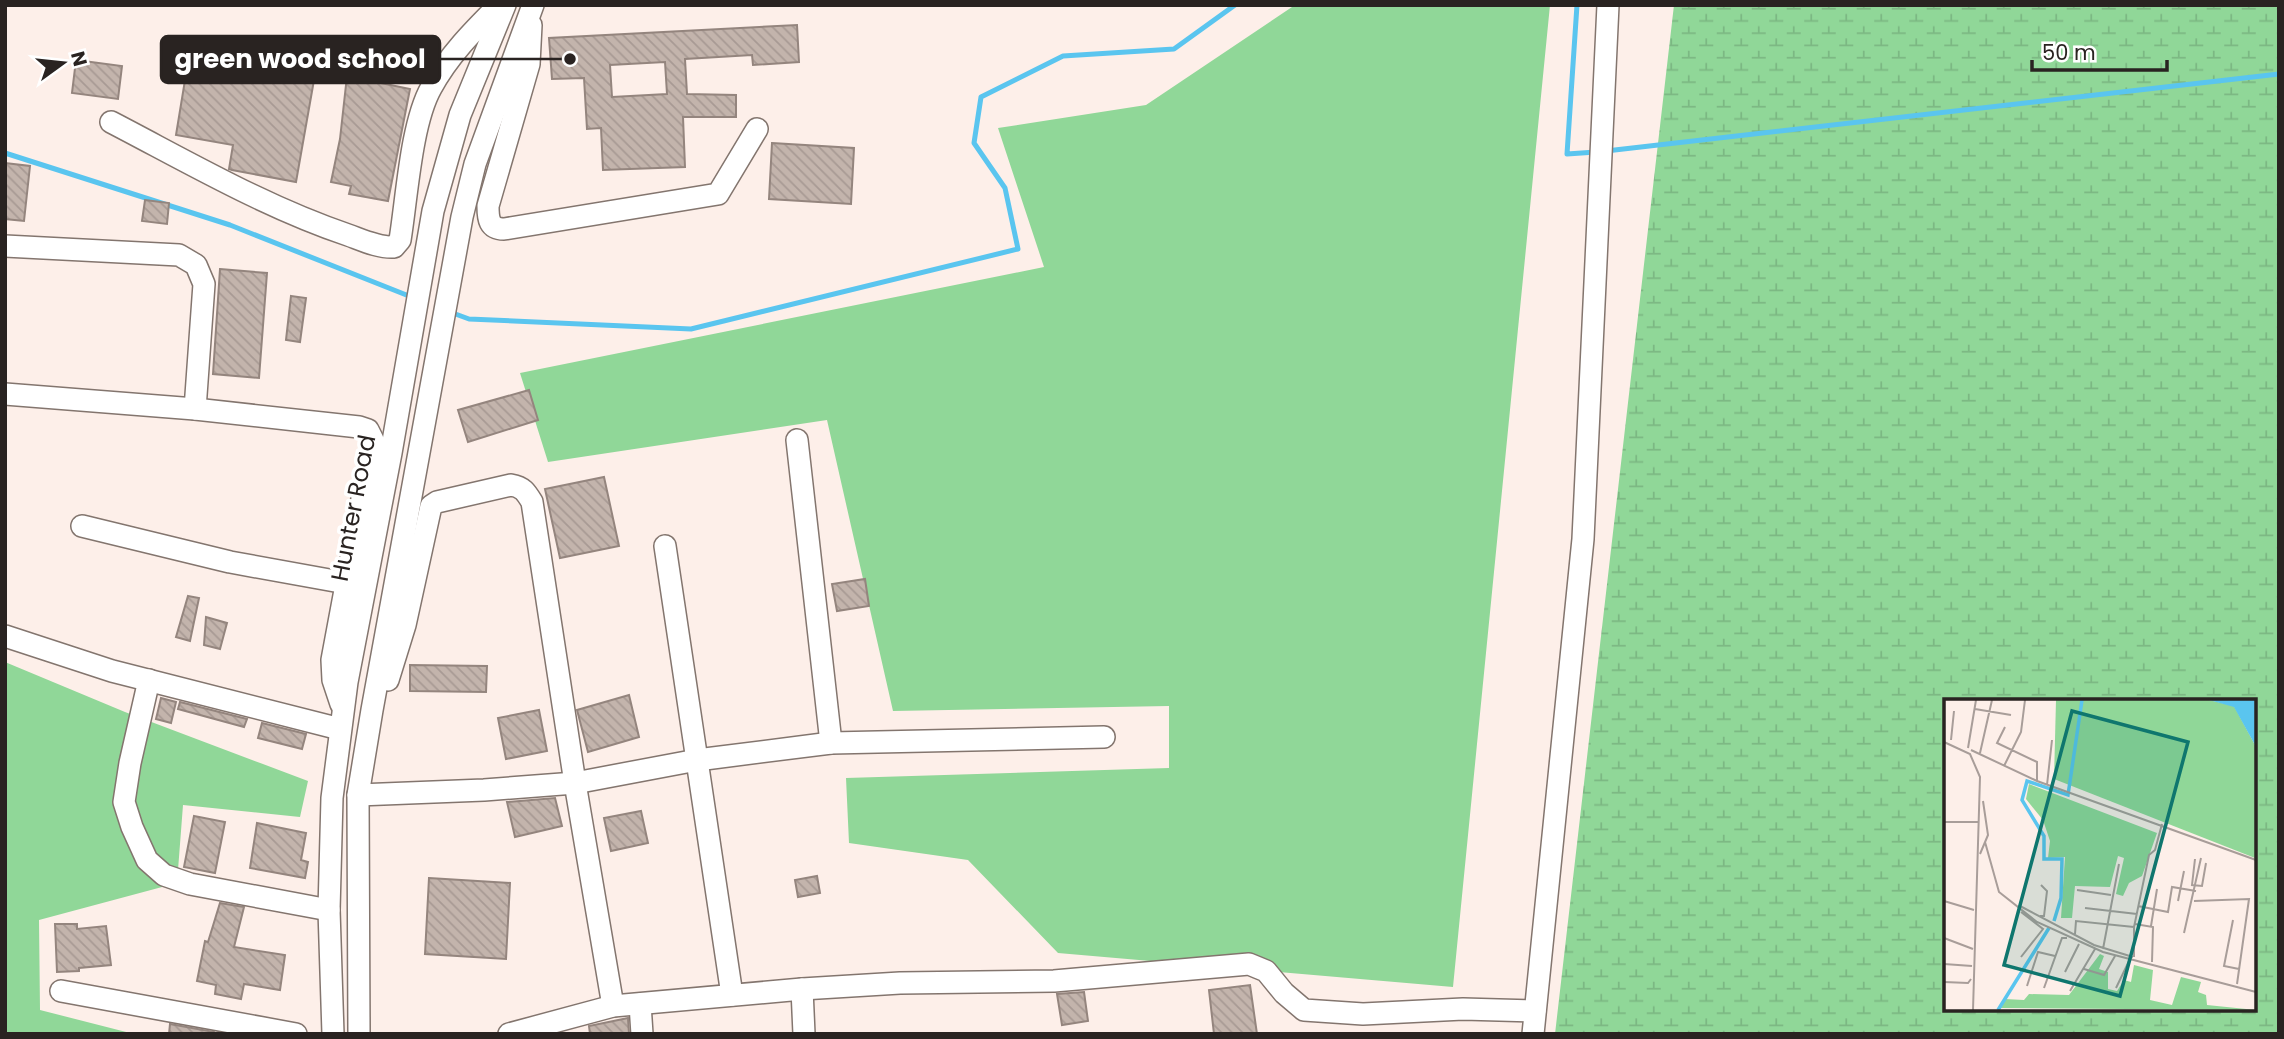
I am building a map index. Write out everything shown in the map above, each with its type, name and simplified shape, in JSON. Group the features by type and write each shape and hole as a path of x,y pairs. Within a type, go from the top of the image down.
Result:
{"street":[{"path":"111,122 317,225 381,246 394,247 400,240 414,150 430,89 460,46 499,5"},
{"name":"Hunter Road","path":"333,1034 329,910 332,798 342,719 433,212 460,115 505,5"},
{"path":"1533,1034 1583,539 1608,5"},
{"path":"532,7 529,64 488,206 488,216 494,227 504,229 718,194 757,129"},
{"path":"359,1034 358,795 372,710 462,218 475,164 532,7"},
{"path":"5,246 179,255 196,265 204,284 195,409"},
{"path":"5,394 195,409 359,427 368,430 373,440 332,660 333,680 342,719 112,671 5,636"},
{"path":"797,440 831,743"},
{"path":"372,710 386,686 396,656 431,506 437,502 511,485 526,491 532,502 575,783 613,1006"},
{"path":"82,526 230,562 346,583"},
{"path":"665,546 732,995"},
{"path":"149,680 124,802 147,860 164,875 190,884 329,910"},
{"path":"358,795 575,783 697,760 831,743 1104,737"},
{"path":"509,1034 613,1006 802,989 900,983 1054,981 1249,964 1266,971 1284,993 1304,1010 1363,1014 1463,1009 1535,1011"},
{"path":"802,989 804,1034"},
{"path":"61,991 296,1034"},
{"path":"640,1004 642,1034"}],"green space":[{"path":"1295,5 1550,5 1453,987 1058,953 968,860 849,843 846,778 1169,768 1169,706 893,711 827,420 548,462 520,373 1044,267 998,128 1146,105"},
{"path":"1674,5 2279,5 2279,1034 1555,1034"},
{"path":"5,662 125,712 308,781 300,817 183,805 177,883 39,920 40,1010 134,1034 5,1034"}],"building":[{"path":"797,25 799,62 753,65 752,55 685,59 687,94 736,95 736,117 683,117 685,167 603,170 601,128 587,129 584,78 552,79 549,38","holes":["665,62 667,94 612,97 610,65"]},
{"path":"76,60 122,66 118,99 72,93"},
{"path":"187,68 245,78 246,68 314,80 296,182 229,169 233,145 176,135"},
{"path":"347,76 410,89 388,201 349,194 351,186 331,182 340,139"},
{"path":"772,143 854,148 851,204 769,199"},
{"path":"5,163 30,166 24,221 5,219"},
{"path":"145,200 169,203 167,224 142,221"},
{"path":"220,269 267,273 259,378 213,374"},
{"path":"291,296 306,298 300,342 286,340"},
{"path":"529,390 538,420 468,442 458,410"},
{"path":"604,477 619,546 560,558 545,489"},
{"path":"865,579 869,606 837,611 832,584"},
{"path":"188,596 199,598 190,641 176,637"},
{"path":"206,617 227,623 220,649 204,645"},
{"path":"410,665 487,666 486,692 410,691"},
{"path":"629,695 639,737 588,752 577,710"},
{"path":"161,698 176,702 171,723 156,719"},
{"path":"180,702 247,719 244,727 178,709"},
{"path":"539,710 547,751 506,759 498,718"},
{"path":"262,723 306,734 302,749 258,738"},
{"path":"555,798 562,826 515,837 507,802"},
{"path":"641,811 648,843 611,851 604,818"},
{"path":"194,816 225,822 215,873 184,867"},
{"path":"257,823 306,833 301,860 308,862 305,878 250,868"},
{"path":"817,876 820,893 798,897 795,880"},
{"path":"429,878 510,883 506,959 425,954"},
{"path":"220,903 244,907 234,947 285,955 280,990 244,984 241,999 215,994 216,985 197,981 205,941 208,942"},
{"path":"55,924 77,924 77,929 106,926 111,965 57,972"},
{"path":"1250,985 1257,1034 1214,1034 1209,990"},
{"path":"1084,992 1088,1021 1062,1025 1057,994"},
{"path":"628,1018 629,1034 590,1034 589,1026"},
{"path":"170,1024 214,1032 214,1034 169,1034"}],"waterway":[{"path":"450,312 469,319 691,329 1018,249 1005,188 974,143 981,97 1063,56 1174,49 1235,5"},
{"path":"1577,5 1567,154 1596,152"},
{"path":"1606,151 2279,74"},
{"path":"5,153 230,225 414,298"}],"place":[{"name":"green wood school","path":"570,59"}]}
